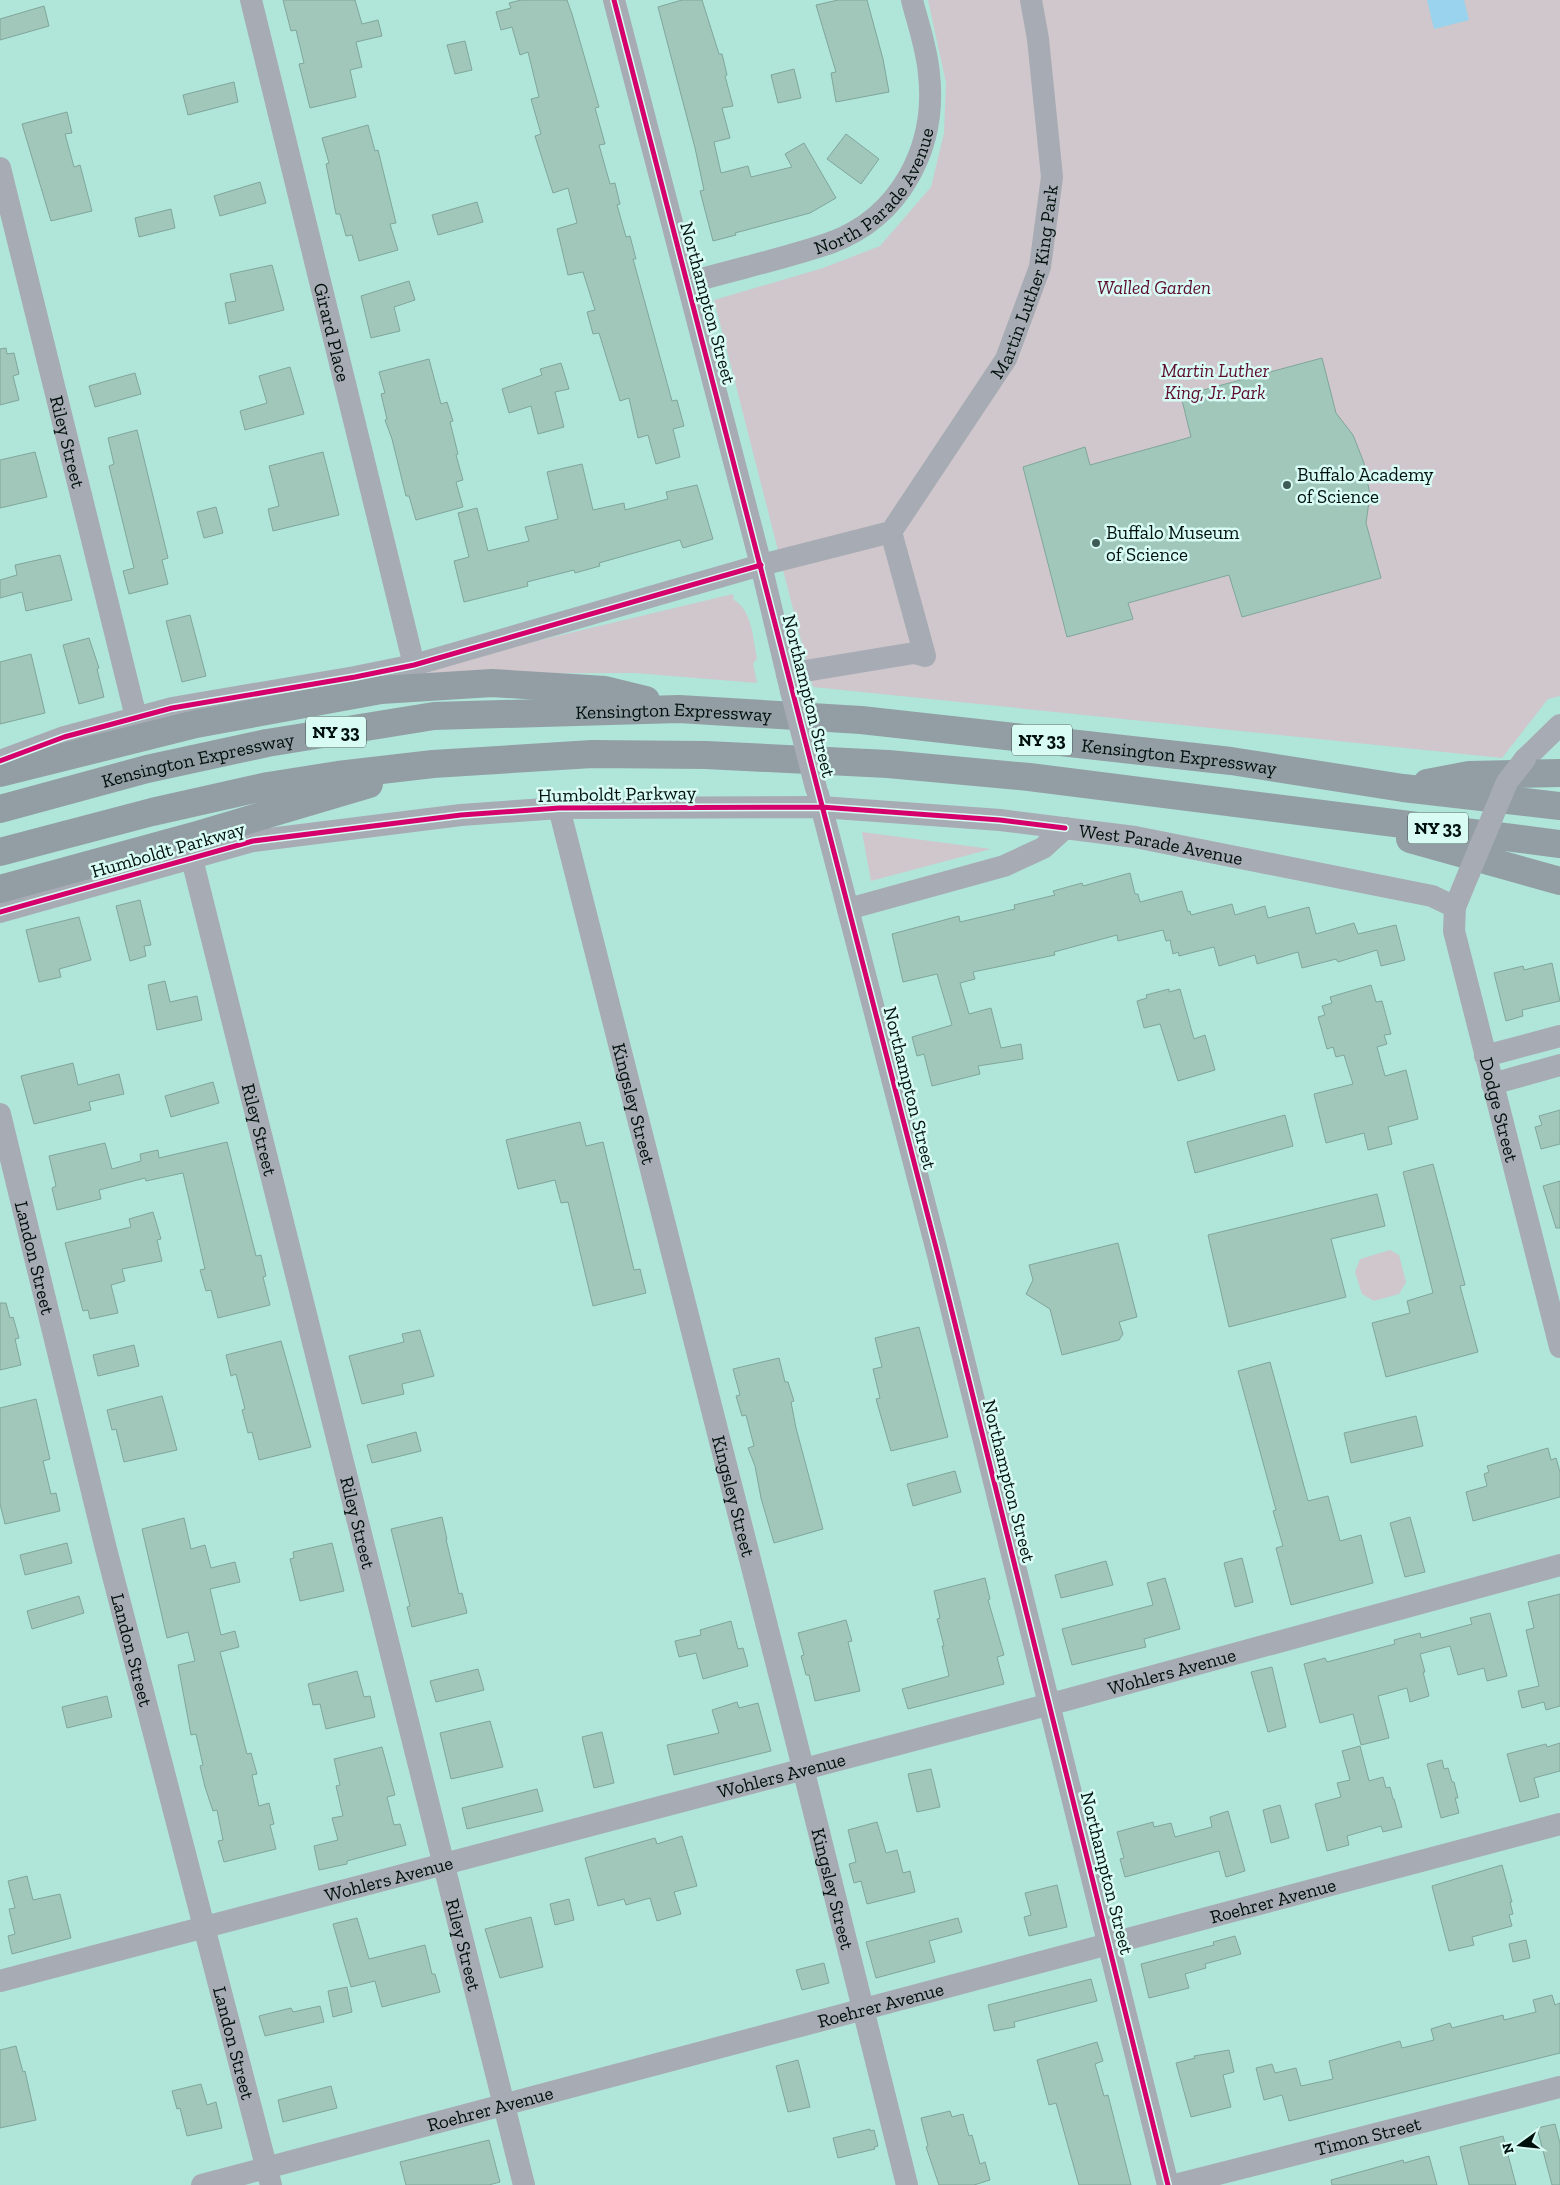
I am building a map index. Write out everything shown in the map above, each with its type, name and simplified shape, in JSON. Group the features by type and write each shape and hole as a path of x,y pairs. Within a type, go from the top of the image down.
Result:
{"highway":[{"path":"0,773 196,724 381,690 492,683 595,689 679,708"},
{"name":"Kensington Expressway","path":"0,808 147,769 267,743 434,716 679,708 900,724 1231,761 1404,788 1560,806"},
{"name":"Kensington Expressway","path":"0,852 152,812 268,786 338,775 433,764 592,754 706,755 888,764 1029,777 1560,844"},
{"path":"0,889 201,834 433,764"},
{"path":"1404,788 1469,775 1560,773"},
{"path":"1317,814 1560,881"}],"street":[{"name":"Girard Place","path":"251,0 414,665"},
{"name":"Northampton Street","path":"614,0 938,1255 1110,1944 1168,2185"},
{"name":"North Parade Avenue","path":"688,283 830,242 863,224 878,213 898,193 914,170 921,154 927,131 930,101 927,58 912,0"},
{"name":"Martin Luther King Park","path":"891,532 1006,359 1040,267 1052,177 1038,40 1031,0"},
{"name":"Riley Street","path":"0,168 136,717"},
{"path":"0,760 64,737 172,708 355,678 414,665 761,565 891,532 925,656 914,653 789,683"},
{"name":"Dodge Street","path":"1560,725 1525,758 1507,782 1455,907 1454,930 1492,1084 1553,1294 1560,1347"},
{"name":"Humboldt Parkway","path":"0,912 253,841 461,815 559,808 819,798 1065,828"},
{"name":"Kingsley Street","path":"559,808 907,2185"},
{"name":"West Parade Avenue","path":"848,909 1004,866 1043,848 1065,828 1135,837 1432,896 1455,907"},
{"name":"Riley Street","path":"192,859 524,2185"},
{"path":"1485,1056 1560,1036"},
{"path":"1492,1084 1560,1065"},
{"name":"Landon Street","path":"0,1114 106,1549 268,2176"},
{"name":"Wohlers Avenue","path":"0,1981 1049,1704 1560,1566"},
{"name":"Roehrer Avenue","path":"202,2185 268,2176 504,2103 862,2010 1560,1824"},
{"name":"Timon Street","path":"1175,2185 1560,2087"}],"green space":[{"name":"Martin Luther King, Jr. Park","path":"928,0 1560,0 1560,696 1548,699 1502,758 813,687 714,300 823,268 880,246 931,187 944,133 946,83"},
{"path":"733,594 734,600 745,611 751,626 757,658 753,664 757,683 635,673 398,674"},
{"path":"862,832 991,849 871,881"},
{"path":"1390,1250 1399,1255 1406,1282 1399,1294 1374,1301 1362,1294 1355,1272 1360,1259"}],"water":[{"path":"1427,0 1464,0 1469,20 1434,29"}],"building":[{"path":"283,0 355,0 362,24 378,20 382,36 356,42 362,67 350,70 356,97 310,108 299,64 304,63 296,30 291,31"},
{"path":"521,0 567,0 572,14 599,107 595,108 605,144 599,145 610,184 615,183 620,204 617,205 626,237 630,236 636,259 633,259 672,401 677,400 684,426 673,429 680,457 656,464 648,435 638,438 629,398 620,401 599,333 593,334 587,312 595,310 583,272 568,275 557,229 577,223 568,188 553,193 535,136 541,134 531,99 539,97 528,52 520,55 512,27 501,30 496,12 511,8 509,3"},
{"path":"682,0 702,0 719,54 722,54 727,75 725,76 733,106 722,108 730,138 714,142 721,173 748,166 751,177 792,167 785,154 804,143 836,198 810,213 735,233 736,235 713,241 700,191 704,190 695,148 658,7"},
{"path":"838,0 867,0 883,59 889,92 836,102 831,73 836,72 816,5"},
{"path":"44,6 49,26 0,40 0,19"},
{"path":"465,41 472,70 455,74 447,45"},
{"path":"794,69 801,98 778,103 771,75"},
{"path":"234,82 238,102 188,115 183,95"},
{"path":"67,112 72,133 65,134 74,167 80,165 92,211 51,221 22,124"},
{"path":"368,125 375,151 378,150 396,223 390,224 398,250 359,261 352,235 346,236 340,214 336,214 326,164 329,163 322,138"},
{"path":"846,134 879,159 861,184 827,159"},
{"path":"260,182 266,203 220,216 214,196"},
{"path":"477,202 483,222 438,235 432,215"},
{"path":"171,209 175,228 139,237 135,218"},
{"path":"272,265 284,310 229,324 225,303 236,301 230,274"},
{"path":"409,281 415,300 394,307 400,331 371,338 361,296"},
{"path":"6,348 7,354 14,353 19,374 13,376 19,400 0,405 0,349"},
{"path":"1322,358 1336,413 1353,435 1364,463 1370,495 1366,523 1381,578 1242,617 1229,575 1128,603 1133,619 1067,637 1023,467 1085,447 1090,465 1191,437 1181,396"},
{"path":"429,359 441,404 447,402 453,421 450,422 463,480 456,482 463,507 416,520 409,496 406,496 392,439 385,420 387,419 381,394 385,393 379,372"},
{"path":"561,363 569,389 555,392 564,427 538,434 531,406 509,413 502,389 542,375 540,369"},
{"path":"290,367 304,414 245,430 240,411 267,403 259,376"},
{"path":"135,373 141,394 95,407 89,386"},
{"path":"137,430 168,558 162,560 168,584 129,594 123,571 134,568 109,466 114,464 108,438"},
{"path":"35,452 47,497 0,508 0,460"},
{"path":"323,452 339,515 273,531 268,509 279,506 269,466"},
{"path":"582,464 593,510 624,503 625,510 668,499 666,492 697,485 713,539 683,548 680,540 599,563 600,566 575,573 574,570 527,582 528,586 464,602 454,561 469,557 458,513 477,508 488,551 529,541 525,527 558,519 547,472"},
{"path":"216,507 223,533 204,538 197,512"},
{"path":"60,555 72,600 26,611 22,592 0,598 0,580 17,575 15,565"},
{"path":"190,615 206,676 182,682 166,621"},
{"path":"89,638 99,668 97,669 104,697 79,704 63,645"},
{"path":"31,654 45,713 0,724 0,662"},
{"path":"1130,873 1135,894 1138,894 1140,902 1182,891 1188,912 1190,911 1191,915 1232,904 1235,915 1265,906 1268,918 1309,907 1316,934 1354,923 1358,934 1396,925 1405,960 1381,966 1377,950 1338,962 1336,959 1302,968 1298,952 1257,964 1255,955 1219,966 1214,947 1179,956 1178,952 1173,954 1170,940 1166,941 1163,930 1118,941 1117,935 1054,952 1055,955 973,972 975,979 960,983 969,1014 991,1008 1001,1048 1021,1044 1023,1059 978,1066 980,1074 932,1086 924,1054 917,1056 912,1037 952,1025 937,974 903,982 892,934 959,916 960,922 1015,909 1014,905 1055,895 1053,891 1082,883 1083,886"},
{"path":"140,900 151,945 144,946 146,956 130,961 116,906"},
{"path":"79,917 91,960 59,969 61,977 39,982 26,930"},
{"path":"1552,963 1560,1001 1522,1010 1523,1016 1506,1021 1494,973 1523,966 1524,970"},
{"path":"165,981 170,1002 197,996 202,1020 157,1030 148,985"},
{"path":"1371,985 1376,1002 1382,1001 1391,1034 1384,1035 1387,1044 1377,1047 1385,1076 1406,1070 1418,1119 1388,1127 1392,1144 1368,1150 1364,1133 1326,1143 1314,1094 1353,1084 1344,1055 1336,1057 1333,1047 1327,1049 1318,1017 1325,1015 1322,1006 1332,1003 1330,997"},
{"path":"1169,989 1169,992 1180,989 1194,1039 1205,1035 1215,1070 1178,1081 1160,1024 1144,1028 1137,1001 1147,998 1146,995"},
{"path":"73,1063 78,1085 119,1074 124,1094 89,1102 91,1110 34,1124 21,1076"},
{"path":"213,1082 219,1103 171,1117 165,1096"},
{"path":"1560,1110 1560,1144 1541,1149 1535,1127 1542,1125 1539,1116"},
{"path":"1285,1115 1293,1146 1195,1173 1187,1142"},
{"path":"580,1122 586,1146 603,1142 634,1270 640,1269 646,1293 593,1306 568,1202 561,1203 555,1180 518,1189 506,1140"},
{"path":"227,1142 256,1256 261,1255 266,1276 263,1277 270,1305 218,1318 211,1290 206,1291 200,1270 205,1269 183,1173 146,1181 145,1178 99,1190 101,1199 57,1210 52,1188 56,1186 49,1156 105,1143 112,1169 141,1161 140,1154 158,1150 159,1158"},
{"path":"1433,1164 1465,1285 1460,1286 1478,1352 1386,1377 1372,1323 1410,1313 1407,1301 1433,1293 1403,1172"},
{"path":"1560,1181 1560,1228 1556,1228 1543,1186"},
{"path":"1377,1194 1385,1226 1331,1239 1346,1297 1229,1327 1208,1235"},
{"path":"153,1212 161,1239 157,1240 162,1261 122,1269 125,1281 111,1285 118,1313 90,1319 88,1310 83,1311 65,1243 131,1227 129,1219"},
{"path":"1118,1243 1137,1317 1119,1322 1123,1334 1119,1340 1062,1355 1050,1309 1026,1294 1033,1280 1029,1265"},
{"path":"0,1303 6,1303 10,1318 13,1317 19,1338 15,1339 21,1365 0,1370"},
{"path":"919,1327 948,1437 891,1451 876,1399 880,1398 873,1369 882,1367 875,1338"},
{"path":"420,1330 434,1376 402,1384 404,1394 362,1404 349,1356 404,1342 402,1334"},
{"path":"281,1341 311,1447 259,1460 252,1432 248,1433 242,1410 245,1409 236,1374 231,1376 226,1355"},
{"path":"134,1345 139,1366 98,1376 93,1355"},
{"path":"779,1358 785,1382 788,1382 794,1401 791,1402 796,1428 823,1529 774,1543 761,1498 755,1466 748,1448 754,1446 746,1415 742,1416 736,1396 740,1395 733,1369"},
{"path":"1270,1362 1308,1501 1328,1496 1340,1541 1361,1535 1373,1583 1291,1605 1276,1548 1283,1546 1273,1511 1276,1510 1238,1371"},
{"path":"162,1396 177,1450 124,1462 116,1429 112,1430 107,1410"},
{"path":"36,1399 50,1459 43,1461 51,1494 56,1493 60,1511 5,1524 0,1504 0,1408"},
{"path":"1416,1416 1423,1446 1351,1463 1344,1433"},
{"path":"416,1432 421,1451 372,1463 367,1445"},
{"path":"1548,1448 1551,1460 1556,1458 1560,1472 1560,1497 1473,1521 1466,1492 1487,1486 1484,1474 1489,1472 1487,1466"},
{"path":"955,1471 961,1492 913,1506 907,1484"},
{"path":"442,1517 459,1594 462,1593 467,1613 412,1627 407,1607 410,1606 391,1529"},
{"path":"1410,1517 1425,1572 1405,1577 1390,1523"},
{"path":"184,1518 191,1549 205,1545 211,1568 235,1562 240,1582 210,1589 221,1635 235,1631 239,1647 220,1652 247,1754 251,1753 257,1774 252,1775 259,1806 269,1803 274,1824 270,1825 276,1849 224,1862 218,1841 223,1840 217,1810 213,1811 205,1787 200,1766 203,1765 196,1734 191,1735 178,1665 195,1661 188,1632 167,1638 142,1529"},
{"path":"67,1543 72,1563 25,1575 20,1555"},
{"path":"332,1543 344,1591 300,1601 290,1559 294,1558 293,1552"},
{"path":"1242,1558 1253,1602 1235,1607 1224,1563"},
{"path":"1106,1561 1113,1585 1061,1598 1055,1575"},
{"path":"985,1578 990,1599 988,1600 1004,1655 997,1657 1004,1684 908,1709 902,1689 949,1676 937,1619 940,1618 934,1591"},
{"path":"1165,1578 1180,1629 1144,1639 1146,1647 1072,1665 1062,1629 1153,1605 1147,1583"},
{"path":"1560,1594 1560,1706 1546,1710 1544,1702 1522,1708 1518,1691 1539,1686 1526,1630 1534,1628 1528,1602"},
{"path":"79,1596 84,1613 32,1629 27,1611"},
{"path":"1490,1613 1507,1676 1487,1681 1484,1668 1458,1675 1450,1646 1420,1654 1429,1696 1410,1702 1407,1688 1378,1696 1389,1738 1361,1745 1353,1714 1320,1723 1304,1664 1325,1658 1327,1662 1395,1644 1394,1640 1420,1633 1421,1638 1472,1624 1470,1618"},
{"path":"846,1620 852,1641 848,1642 860,1691 815,1701 809,1675 806,1675 801,1656 804,1655 798,1633"},
{"path":"731,1621 738,1649 743,1648 748,1666 703,1679 696,1653 679,1657 675,1641 701,1635 700,1630"},
{"path":"1272,1667 1286,1727 1268,1732 1251,1672"},
{"path":"478,1669 484,1690 436,1702 430,1681"},
{"path":"357,1671 364,1697 370,1696 375,1717 326,1729 320,1704 313,1705 308,1684"},
{"path":"107,1696 112,1717 67,1728 62,1707"},
{"path":"737,1702 739,1708 758,1703 771,1751 674,1775 667,1745 719,1733 712,1710"},
{"path":"490,1721 503,1767 451,1779 440,1733"},
{"path":"602,1732 614,1783 594,1788 582,1737"},
{"path":"1560,1743 1560,1771 1534,1778 1539,1797 1520,1802 1507,1754 1546,1744 1547,1747"},
{"path":"1360,1746 1369,1781 1383,1777 1386,1788 1390,1787 1402,1827 1383,1832 1381,1826 1347,1836 1349,1845 1327,1851 1315,1804 1341,1797 1337,1783 1350,1780 1342,1751"},
{"path":"382,1747 395,1795 387,1797 394,1825 400,1824 406,1845 347,1861 347,1864 319,1870 314,1846 338,1840 332,1818 343,1816 336,1786 340,1785 334,1759"},
{"path":"1442,1760 1444,1769 1448,1768 1452,1782 1454,1782 1458,1798 1455,1798 1459,1813 1441,1818 1427,1764"},
{"path":"931,1769 940,1807 917,1812 908,1774"},
{"path":"537,1789 543,1811 467,1829 462,1808"},
{"path":"1280,1805 1289,1838 1271,1843 1263,1810"},
{"path":"1228,1811 1245,1871 1226,1877 1219,1851 1125,1877 1120,1859 1124,1858 1117,1832 1153,1822 1154,1827 1171,1823 1175,1837 1212,1827 1210,1817"},
{"path":"877,1822 886,1853 897,1850 903,1873 910,1871 915,1892 867,1904 861,1881 854,1883 849,1864 856,1862 848,1830"},
{"path":"682,1836 697,1886 674,1892 681,1914 657,1921 650,1898 626,1905 624,1899 598,1906 585,1858 655,1838 657,1844"},
{"path":"1502,1865 1512,1902 1510,1902 1513,1914 1509,1915 1512,1926 1472,1937 1474,1945 1449,1951 1432,1886"},
{"path":"27,1876 33,1900 60,1894 71,1938 12,1954 8,1936 15,1934 9,1909 15,1908 8,1881"},
{"path":"1057,1885 1067,1927 1029,1936 1024,1917 1031,1915 1025,1893"},
{"path":"569,1899 574,1920 555,1925 550,1904"},
{"path":"531,1917 543,1967 500,1978 485,1929"},
{"path":"357,1918 369,1959 425,1945 432,1974 435,1974 440,1992 382,2007 375,1981 351,1987 333,1924"},
{"path":"958,1918 962,1932 929,1941 935,1962 876,1978 866,1942"},
{"path":"1235,1936 1241,1954 1205,1964 1206,1968 1185,1974 1189,1988 1149,1998 1141,1964 1214,1945 1213,1942"},
{"path":"1526,1940 1530,1958 1513,1962 1509,1944"},
{"path":"824,1963 829,1983 802,1990 796,1970"},
{"path":"1091,1979 1097,2001 1014,2022 1015,2027 994,2031 988,2005"},
{"path":"347,1987 352,2012 333,2017 328,1991"},
{"path":"1552,1995 1555,2005 1560,2003 1560,2053 1289,2121 1282,2095 1264,2100 1256,2068 1272,2064 1275,2073 1296,2068 1301,2086 1333,2079 1329,2061 1400,2041 1402,2048 1434,2040 1431,2029 1450,2023 1452,2028 1503,2015 1504,2020 1536,2012 1533,2000"},
{"path":"320,2006 324,2022 265,2036 259,2016 291,2008 293,2012"},
{"path":"1097,2042 1103,2061 1095,2064 1104,2096 1108,2095 1131,2185 1079,2185 1056,2103 1049,2105 1037,2060"},
{"path":"16,2046 23,2072 25,2071 36,2120 0,2128 0,2050"},
{"path":"1229,2050 1234,2072 1223,2075 1231,2107 1191,2117 1176,2063 1195,2058 1194,2056"},
{"path":"798,2060 810,2107 788,2112 776,2066"},
{"path":"201,2084 207,2105 216,2102 222,2128 187,2136 180,2108 177,2109 172,2091"},
{"path":"331,2086 337,2108 283,2122 278,2100"},
{"path":"950,2111 952,2117 963,2114 969,2136 972,2135 980,2164 985,2162 990,2180 974,2185 939,2185 926,2147 928,2146 921,2118"},
{"path":"1555,2124 1560,2143 1560,2185 1552,2185 1537,2128"},
{"path":"870,2129 870,2131 874,2130 878,2146 874,2147 875,2149 838,2158 833,2138"},
{"path":"1503,2136 1516,2185 1469,2185 1460,2147"},
{"path":"489,2140 500,2182 489,2185 406,2185 400,2162"},
{"path":"1429,2156 1437,2185 1332,2185 1331,2180 1403,2160 1404,2163"}],"cycle path":[{"path":"614,0 938,1255 1168,2185"},
{"path":"0,761 64,737 172,708 414,665 761,565"},
{"path":"0,912 253,841 461,815 559,808 821,807 1000,820 1065,828"}],"place":[{"name":"Buffalo Academy of Science","path":"1287,485"},
{"name":"Buffalo Museum of Science","path":"1096,543"}],"park label":[{"name":"Walled Garden","path":"1154,287"}]}
